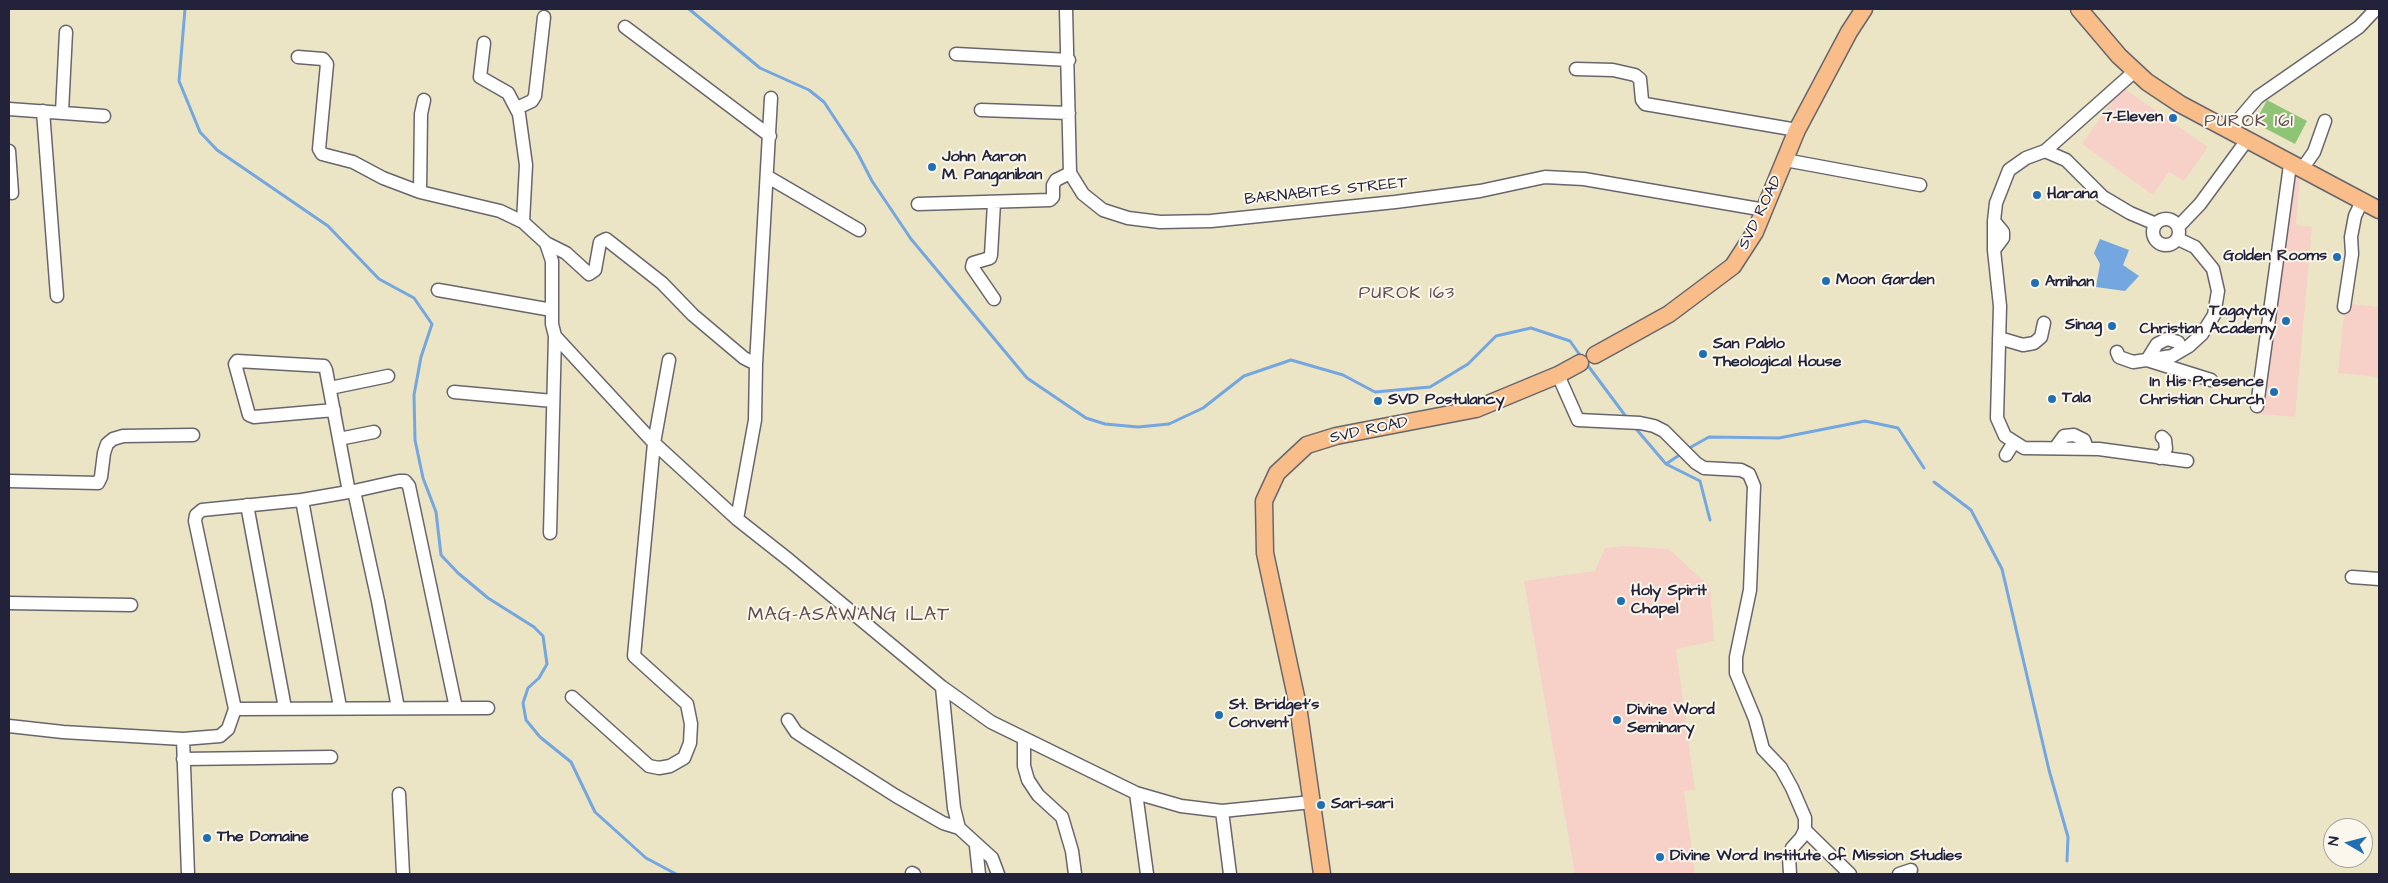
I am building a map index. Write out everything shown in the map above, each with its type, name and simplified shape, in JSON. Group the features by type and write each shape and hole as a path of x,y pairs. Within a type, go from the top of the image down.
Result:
{"main road":[{"name":"SVD ROAD","path":"1595,355 1669,314 1733,266 1749,243 1765,210 1797,130 1849,32 1864,9"},
{"path":"2079,9 2119,56 2135,71 2180,104 2373,205"},
{"name":"SVD ROAD","path":"1322,874 1298,706 1265,553 1264,501 1276,473 1307,445 1336,436 1476,409 1558,376 1580,363"}],"street":[{"path":"918,204 994,203 1050,200 1053,197 1053,184 1056,180 1070,173 1069,60 1066,9"},
{"path":"2230,131 2258,97 2359,27 2376,9"},
{"path":"517,108 532,101 535,96 544,17"},
{"path":"625,27 770,136"},
{"path":"62,112 66,32"},
{"path":"484,43 480,77 508,93 517,108 524,142 526,165 523,222"},
{"path":"956,54 1069,60"},
{"path":"298,57 323,59 327,64 319,149 322,154 353,162 383,178 420,192 500,211 523,222 546,242 566,253 590,274 595,270 600,242 606,239 662,283 693,315 744,358 756,364"},
{"path":"1576,69 1613,70 1640,78 1642,100 1645,104 1797,130"},
{"path":"2135,71 2045,151 2026,158 2008,170 1996,203 1994,221 1999,338 1996,418 2005,436 2024,448 2087,448 2187,461"},
{"path":"737,519 755,420 756,364 771,98"},
{"path":"420,192 421,114 424,100"},
{"path":"9,109 104,116"},
{"path":"981,110 1069,113"},
{"path":"43,111 57,296"},
{"path":"2257,406 2290,165 2294,165 2314,152 2324,121"},
{"path":"2156,224 2153,237 2159,244 2172,245 2178,233 2247,140"},
{"path":"9,151 12,192"},
{"path":"2045,151 2066,160 2102,197 2130,213 2156,224 2168,219 2178,233 2195,247 2213,269 2218,290 2214,316 2202,334 2182,350 2178,342 2167,339 2157,344 2147,360"},
{"path":"1786,160 1920,185"},
{"name":"BARNABITES STREET","path":"1070,173 1083,194 1103,210 1128,218 1160,222 1221,220 1395,202 1480,190 1545,177 1584,179 1765,210"},
{"path":"768,177 859,230"},
{"path":"994,203 990,258 973,263 972,267 994,299"},
{"path":"2344,307 2352,254 2351,237 2355,216 2373,205"},
{"path":"546,242 552,261 552,310 555,336 550,533"},
{"path":"438,290 552,310"},
{"path":"1999,338 2023,345 2034,343 2041,337 2044,324"},
{"path":"555,336 654,442 737,519 942,687 991,722 1136,793 1181,806 1222,810 1312,802"},
{"path":"2117,352 2119,357 2133,362 2147,360 2211,380"},
{"name":"SVD ROAD","path":"1580,363 1595,355"},
{"path":"572,697 649,766 659,768 670,766 684,758 690,743 691,724 687,704 634,656 654,442 669,360"},
{"path":"334,410 254,417 249,415 235,367 238,361 317,364 326,370 330,388 334,410 339,439 378,601 398,708"},
{"path":"330,388 388,376"},
{"path":"1558,376 1578,420 1640,423 1654,426 1664,431 1696,463 1704,468 1740,470 1749,474 1754,486 1750,590 1736,657 1736,673 1755,719 1763,750 1781,768 1805,818 1805,830 1802,838 1792,848 1789,857 1790,874"},
{"path":"454,392 553,401"},
{"path":"339,439 374,432"},
{"path":"9,481 98,483 101,477 104,453 107,444 113,438 123,436 193,435"},
{"path":"2160,458 2166,449 2165,440 2162,437"},
{"path":"2006,455 2014,442"},
{"path":"9,726 63,732 183,739 220,736 228,729 235,710 195,521 196,515 202,510 302,500 351,492 399,481 405,481 409,486 456,708"},
{"path":"302,500 340,707"},
{"path":"247,505 285,708"},
{"path":"2352,577 2379,577"},
{"path":"9,603 131,605"},
{"path":"942,687 954,808 959,828"},
{"path":"235,710 340,707 488,708"},
{"path":"788,720 796,732 888,791 943,823 959,828 976,846 992,858 998,874"},
{"path":"1024,738 1024,766 1028,780 1038,795 1062,817 1072,851 1075,874"},
{"path":"183,739 188,874"},
{"path":"183,759 331,758"},
{"path":"1136,793 1147,874"},
{"path":"399,794 403,874"},
{"path":"1222,810 1230,874"},
{"path":"1805,830 1850,874"},
{"path":"976,846 979,874"},
{"path":"1899,874 1911,870"}],"shaded area":[{"path":"2122,87 2208,147 2184,181 2169,172 2153,195 2082,144"},
{"name":"Tagaytay Christian Academy","path":"2285,167 2300,176 2296,225 2312,227 2295,417 2258,414"},
{"path":"2345,303 2379,307 2379,377 2338,373"},
{"name":"Divine Word Seminary","path":"1626,546 1669,549 1710,587 1714,641 1676,649 1695,790 1684,791 1695,874 1575,874 1524,581 1595,571 1605,548"}],"green space":[{"path":"2267,100 2307,121 2295,144 2255,123"}],"water":[{"path":"2100,239 2129,250 2123,265 2139,276 2125,291 2096,287 2100,264 2094,253"}],"waterway":[{"path":"185,9 179,81 200,132 217,150 328,226 379,279 414,298 432,324 421,357 414,395 415,440 423,478 436,512 441,555 458,573 488,598 534,627 543,636 547,664 539,678 528,688 523,703 526,720 540,737 571,762 595,812 646,858 676,874"},
{"path":"689,9 760,68 809,90 824,102 857,152 872,181 911,239 1027,378 1086,418 1105,424 1138,427 1169,424 1203,408 1244,376 1291,360 1343,375 1375,392 1430,387 1468,364 1496,336 1531,328 1570,341 1582,358"},
{"path":"1586,363 1627,418"},
{"path":"1691,447 1709,437 1779,438 1865,421 1898,428 1924,468"},
{"path":"1637,430 1666,464 1700,481 1710,520"},
{"path":"1666,464 1678,456"},
{"path":"1934,482 1971,510 2002,569 2049,770 2068,837 2067,861"}],"place":[{"name":"7-Eleven","path":"2173,118"},
{"name":"John Aaron M. Panganiban","path":"932,167"},
{"name":"Harana","path":"2037,195"},
{"name":"Golden Rooms","path":"2337,257"},
{"name":"Moon Garden","path":"1826,281"},
{"name":"Amihan","path":"2035,283"},
{"name":"Tagaytay Christian Academy","path":"2286,321"},
{"name":"Sinag","path":"2112,326"},
{"name":"San Pablo Theological House","path":"1703,354"},
{"name":"In His Presence Christian Church","path":"2274,392"},
{"name":"Tala","path":"2052,399"},
{"name":"SVD Postulancy","path":"1378,401"},
{"name":"Holy Spirit Chapel","path":"1621,601"},
{"name":"St. Bridget's Convent","path":"1219,715"},
{"name":"Divine Word Seminary","path":"1617,720"},
{"name":"Sari-sari","path":"1321,805"},
{"name":"The Domaine","path":"207,838"},
{"name":"Divine Word Institute of Mission Studies","path":"1660,857"}],"district":[{"name":"PUROK 161","path":"2249,122"},
{"name":"PUROK 163","path":"1407,294"},
{"name":"MAG-ASAWANG ILAT","path":"849,616"}]}
